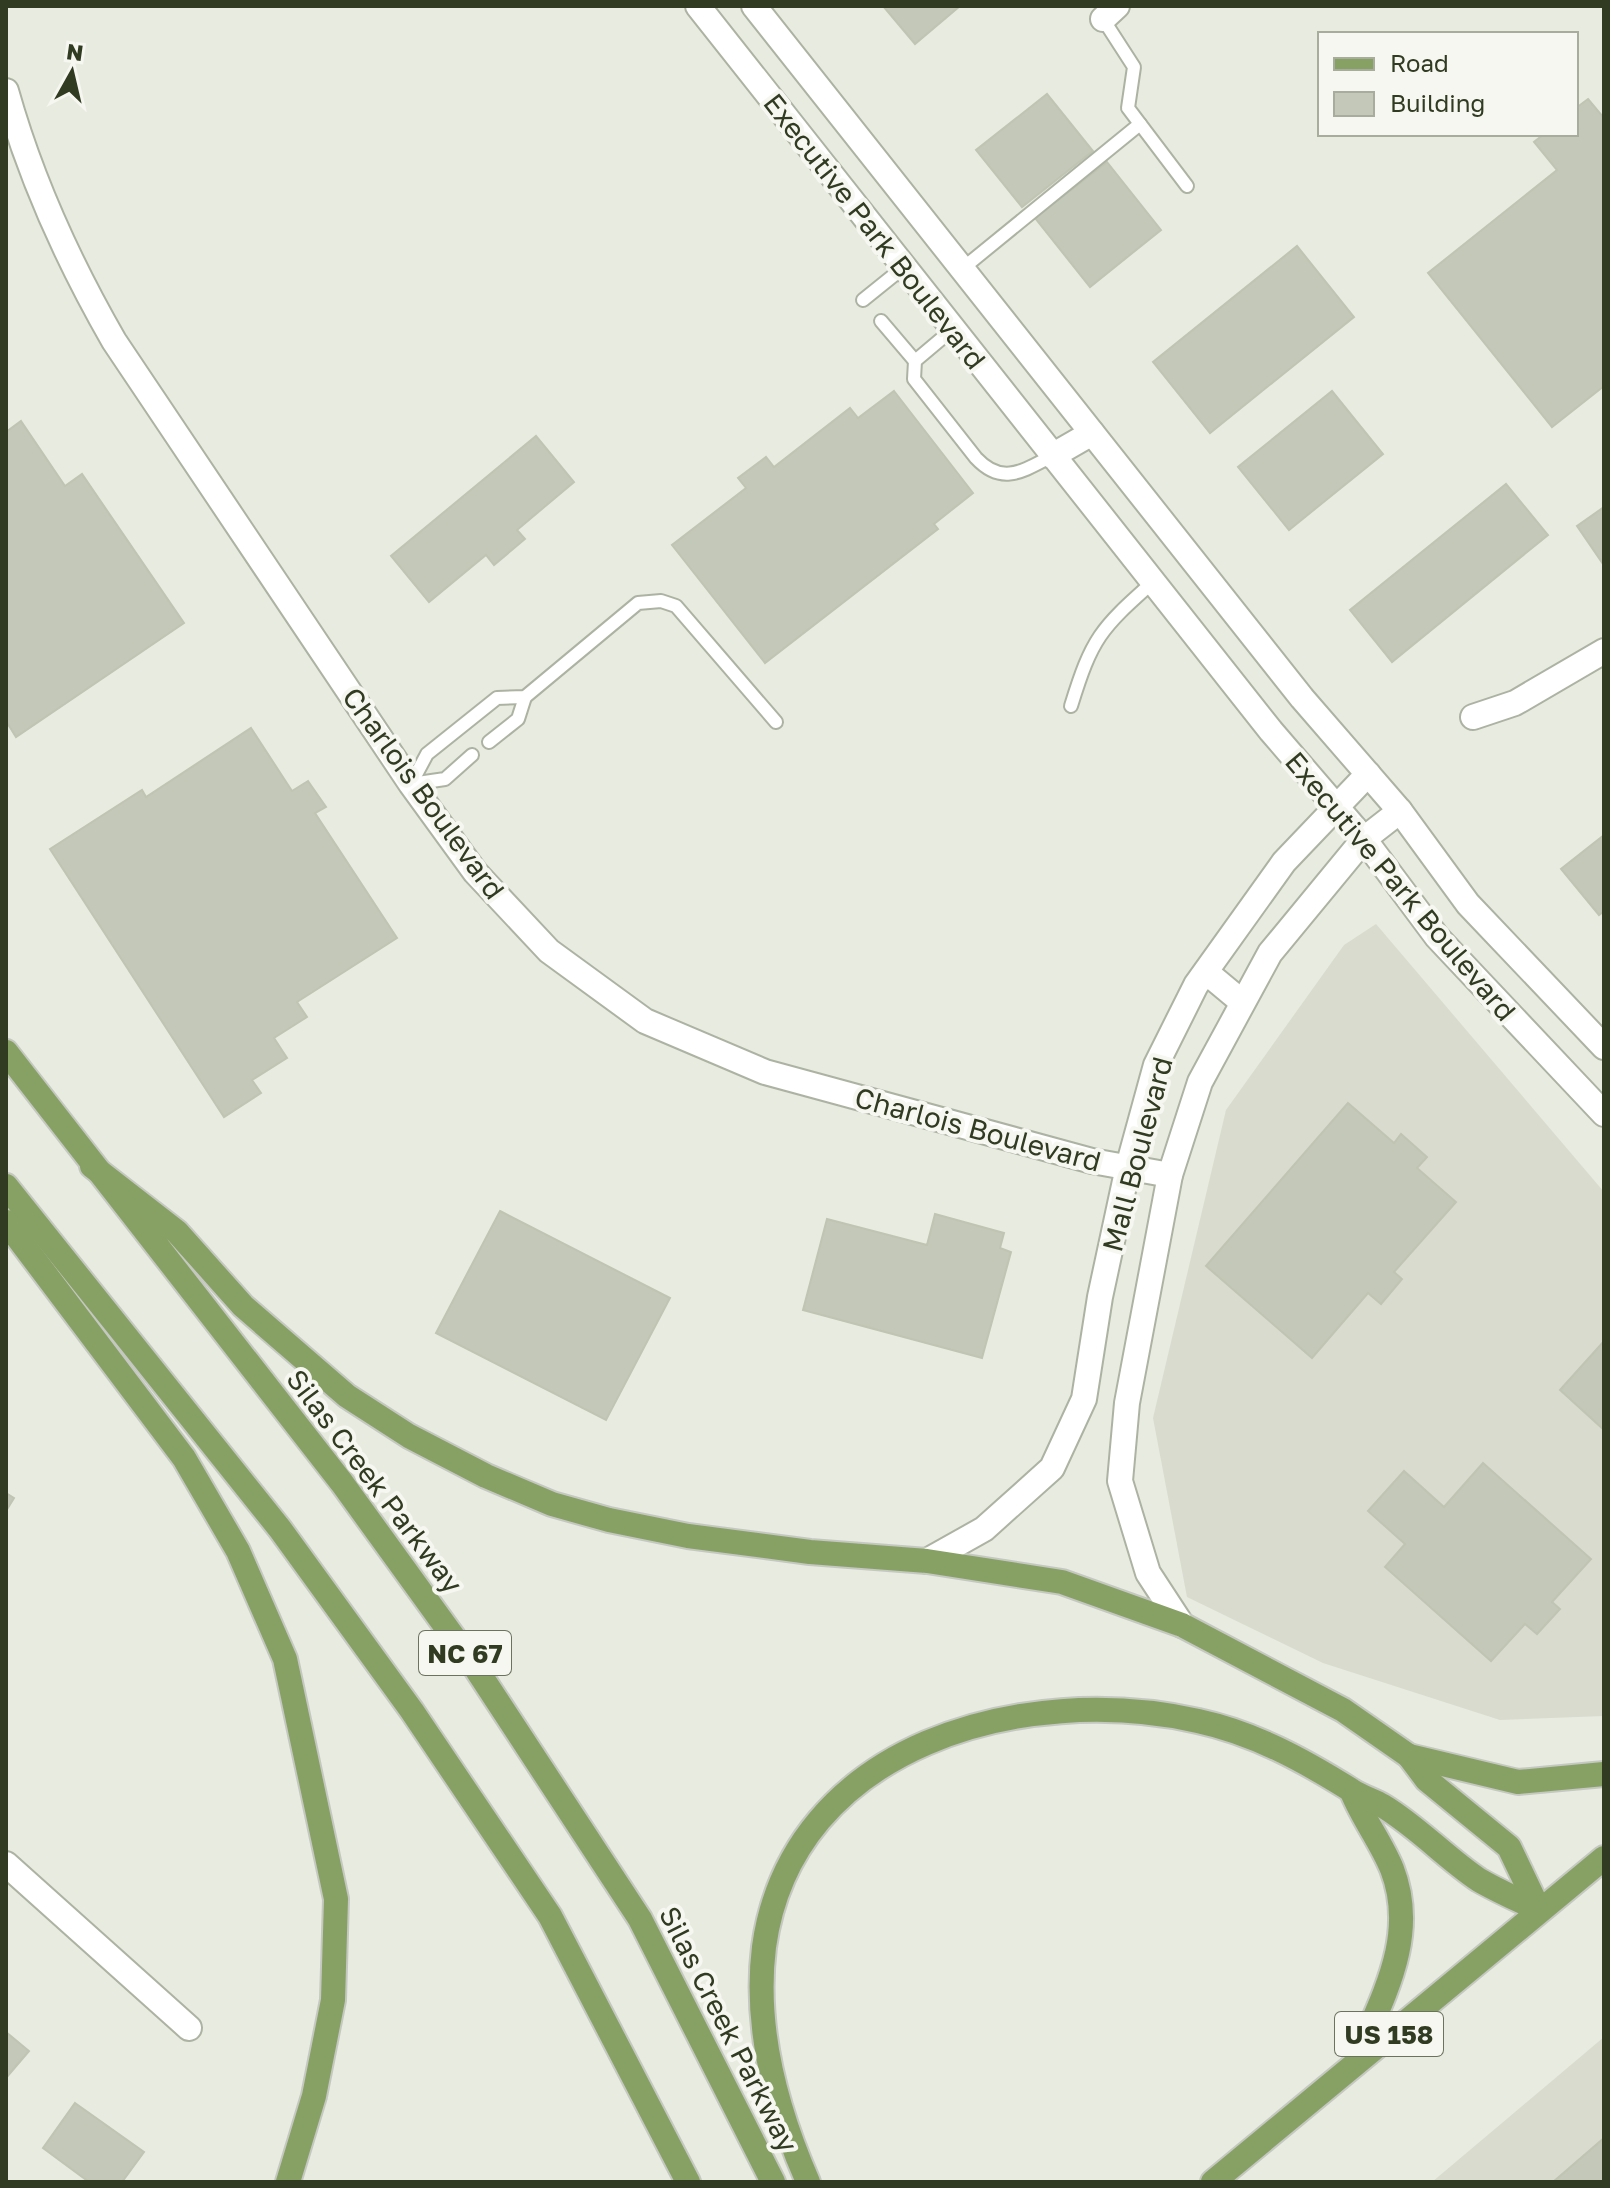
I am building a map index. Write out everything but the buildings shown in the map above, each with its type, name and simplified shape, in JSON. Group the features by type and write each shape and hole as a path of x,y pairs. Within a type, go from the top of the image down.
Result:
{"main road":[{"name":"Silas Creek Parkway","path":"6,1052 325,1461 475,1667 640,1919 773,2182"},
{"path":"92,1166 177,1232 243,1306 347,1396 409,1436 486,1476 552,1504 688,1536 810,1552 927,1561 1062,1582 1182,1625 1343,1710 1409,1756 1427,1780 1509,1847 1539,1910"},
{"name":"NC 67","path":"6,1186 280,1529 412,1711 550,1916 688,2182"},
{"path":"6,1222 184,1458 238,1551 285,1659 336,1899 333,2000 314,2096 288,2182"},
{"path":"808,2182 776,2091 763,2031 761,1987 765,1945 774,1903 798,1851 843,1796 875,1769 955,1731 1006,1717 1072,1709 1134,1711 1198,1721 1233,1731 1307,1762 1352,1792 1384,1807 1480,1880 1539,1910"},
{"path":"1409,1756 1518,1782 1604,1774"},
{"path":"1352,1792 1364,1822 1391,1867 1402,1918 1402,1945 1356,2061"},
{"name":"US 158","path":"1213,2182 1604,1858"}],"street":[{"name":"Executive Park Boulevard","path":"698,6 1237,688 1364,839 1437,937 1604,1114"},
{"name":"Executive Park Boulevard","path":"754,6 1273,661 1400,811 1468,904 1604,1047"},
{"name":"Charlois Boulevard","path":"6,91 28,166 75,273 114,341 411,784 475,872 549,951 645,1021 765,1072 1008,1139 1170,1175"},
{"path":"1052,456 1092,433"},
{"path":"1473,717 1515,703 1604,651"},
{"path":"1237,688 1273,661"},
{"name":"Mall Boulevard","path":"927,1561 984,1529 1052,1468 1084,1399 1100,1297 1128,1167 1156,1065 1206,972 1284,862 1335,805 1368,774"},
{"name":"Mall Boulevard","path":"1182,1625 1148,1573 1120,1481 1127,1403 1170,1175 1200,1082 1270,953 1364,839 1400,811"},
{"path":"1206,972 1242,1002"},
{"path":"6,1864 189,2028"}],"lane":[{"path":"1110,12 1134,67 1128,108 1187,186"},
{"path":"962,269 1140,124"},
{"path":"863,300 904,267"},
{"path":"881,321 915,361 914,379 986,469 1005,477 1016,475 1052,456"},
{"path":"915,361 953,329"},
{"path":"1071,706 1087,653 1101,632 1153,582"},
{"path":"489,742 518,719 525,697 638,603 661,601 676,606 776,722"},
{"path":"411,784 427,754 497,698 525,697"},
{"path":"411,784 445,779 472,755"}],"shaded area":[{"path":"1376,924 1604,1192 1604,1716 1500,1720 1323,1663 1187,1597 1153,1418 1226,1110 1344,945"},
{"path":"1604,2037 1604,2182 1432,2182"}]}
